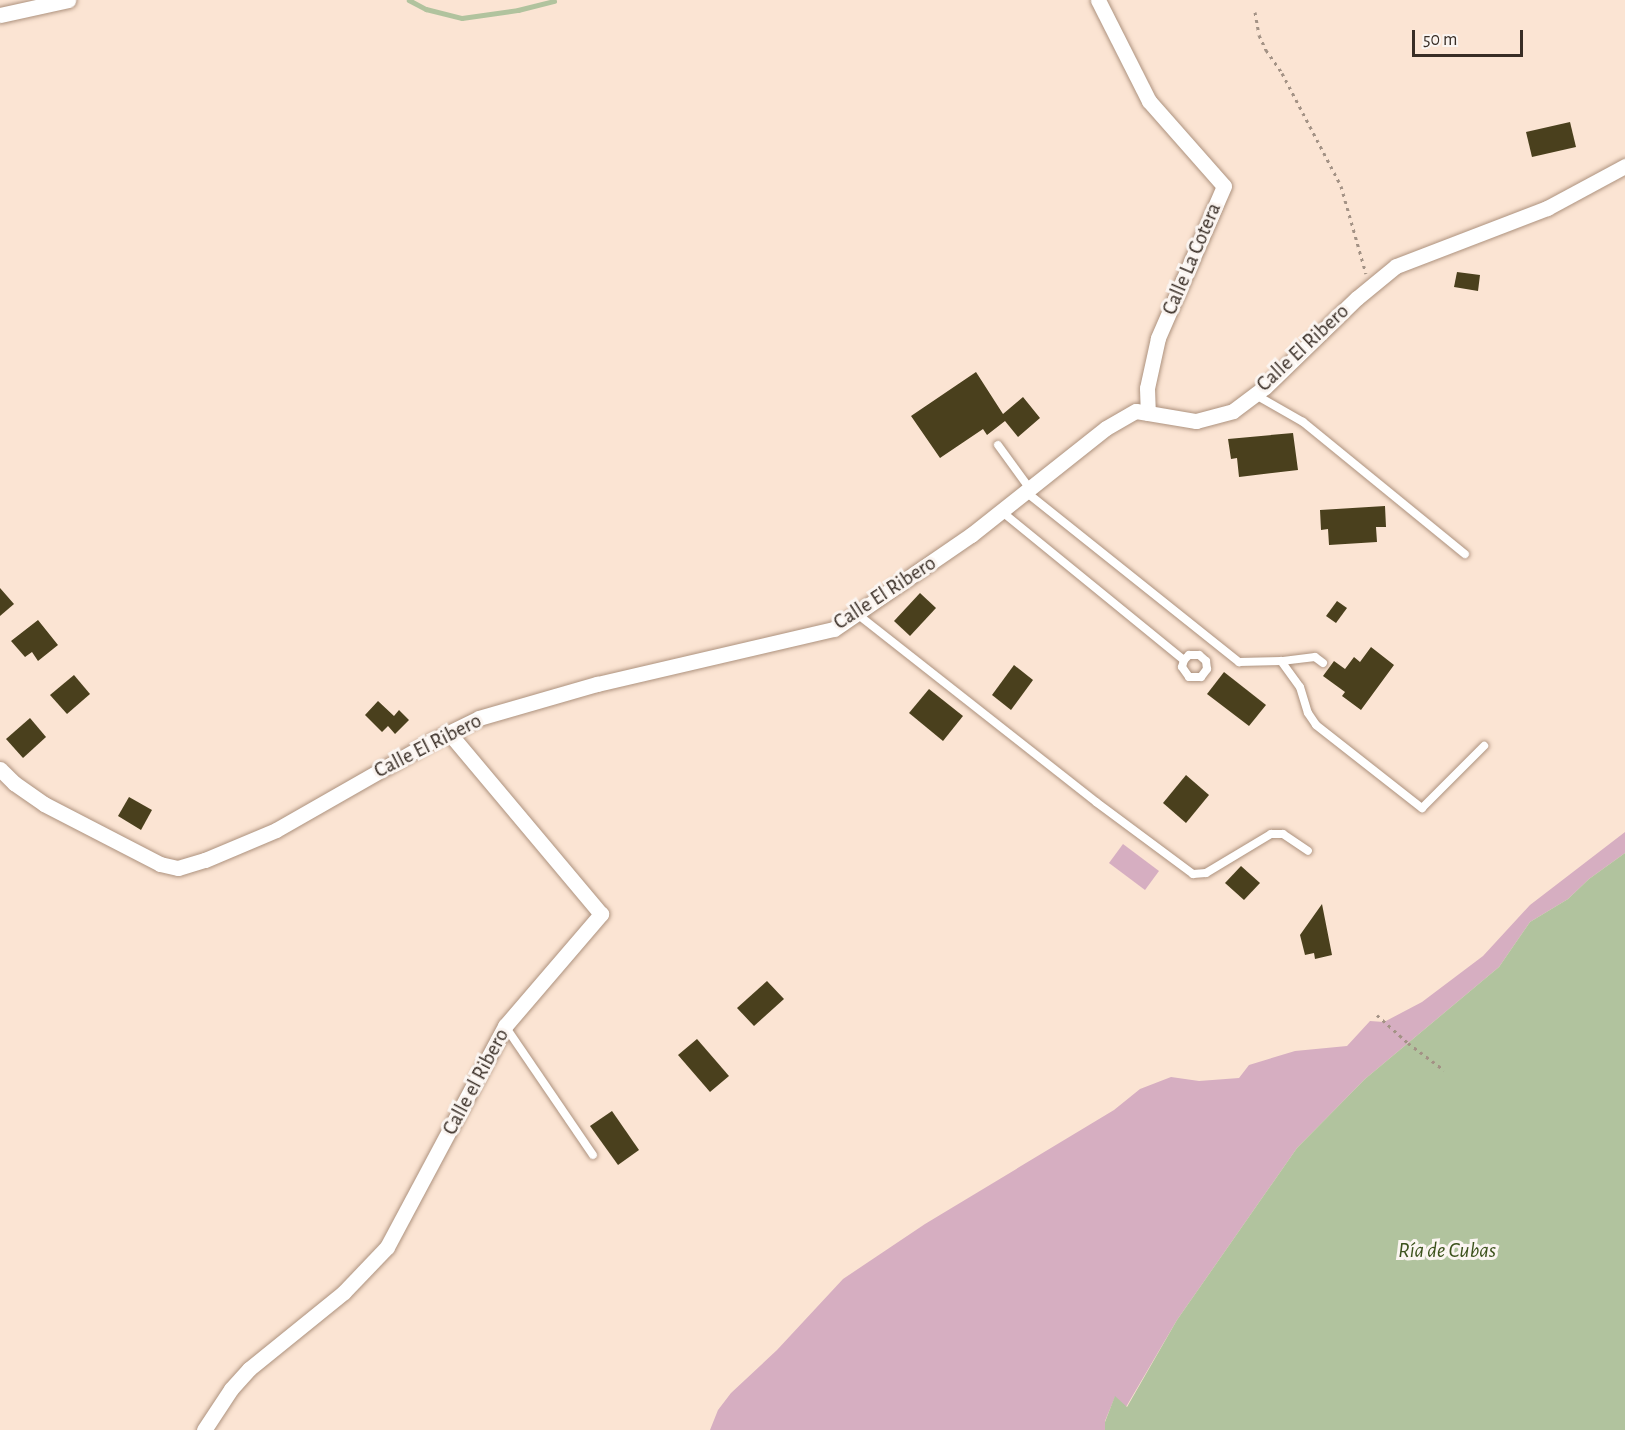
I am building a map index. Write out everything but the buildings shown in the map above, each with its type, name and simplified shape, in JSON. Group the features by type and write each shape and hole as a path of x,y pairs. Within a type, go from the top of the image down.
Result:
{"street":[{"path":"0,15 68,0"},
{"name":"Calle La Cotera","path":"1098,0 1149,101 1224,186 1158,338 1147,388 1149,413"},
{"name":"Calle El Ribero","path":"0,769 14,783 44,804 160,864 178,868 205,860 276,830 449,732 479,718 597,684 834,629 1001,511 1106,429 1136,411 1196,421 1233,411 1396,266 1547,208 1625,166"},
{"name":"Calle el Ribero","path":"204,1430 231,1389 249,1369 344,1292 387,1246 505,1026 601,914 449,732"}],"lane":[{"path":"1254,394 1303,422 1465,554"},
{"path":"998,446 1028,490 1239,662 1315,657 1323,663"},
{"path":"1001,511 1184,660"},
{"path":"856,613 1096,802 1193,874 1206,873 1271,834 1283,834 1308,851"},
{"path":"1281,661 1300,687 1308,713 1316,725 1422,808 1484,746"},
{"path":"505,1026 593,1155"}],"path":[{"path":"1256,12 1259,35 1266,50 1282,73 1341,186 1370,287"},
{"path":"1377,1015 1444,1071"}],"shaded area":[{"path":"1625,832 1625,853 1589,879 1568,899 1530,922 1499,967 1365,1079 1297,1148 1177,1320 1126,1407 1115,1397 1105,1421 1105,1430 710,1430 718,1410 731,1393 777,1350 843,1279 925,1224 1114,1110 1140,1089 1171,1077 1199,1081 1239,1078 1249,1065 1295,1051 1347,1046 1370,1021 1384,1022 1422,1002 1483,956 1530,905"},
{"path":"1123,844 1159,871 1145,890 1109,863"}],"water":[{"name":"Ría de Cubas","path":"1625,853 1625,1430 1105,1430 1105,1422 1115,1396 1127,1407 1177,1320 1297,1148 1365,1079 1499,967 1530,922 1568,899 1589,879"}],"waterway":[{"path":"409,0 426,9 462,18 518,10 554,1"}]}
